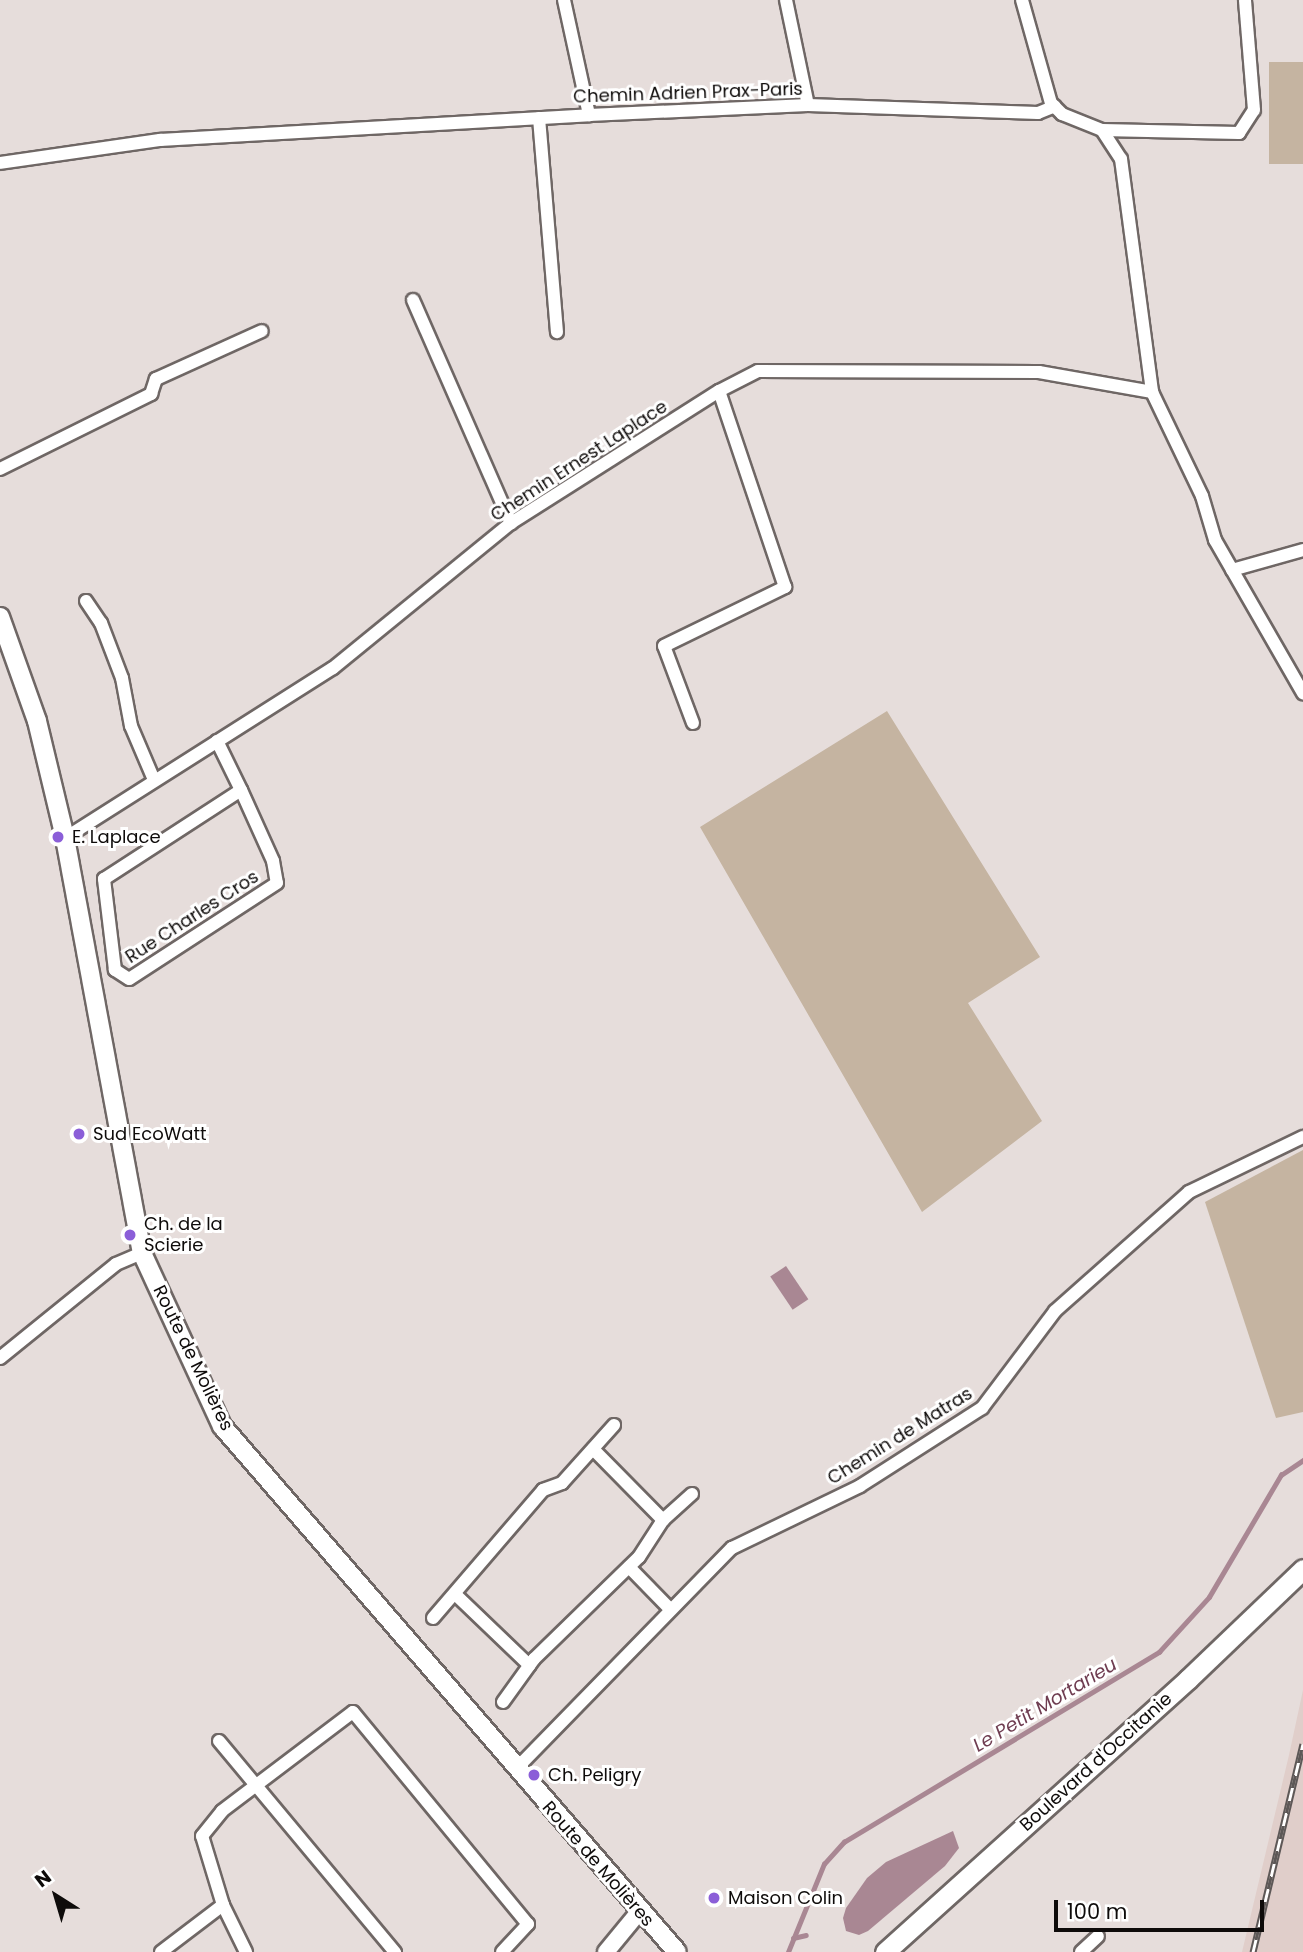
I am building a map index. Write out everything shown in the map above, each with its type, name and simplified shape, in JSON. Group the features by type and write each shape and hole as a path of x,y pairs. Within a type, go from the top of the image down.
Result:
{"main road":[{"name":"Route de Molières","path":"0,617 37,721 65,838 142,1253 222,1426 639,1912 677,1952"},
{"name":"Boulevard d'Occitanie","path":"885,1952 1188,1679 1299,1573"}],"street":[{"path":"565,0 589,115"},
{"path":"786,0 808,105"},
{"path":"1022,0 1055,106 1102,130 1240,133 1254,110 1245,0"},
{"name":"Chemin Adrien Prax-Paris","path":"0,163 160,140 589,115 808,105 1038,113 1055,106"},
{"path":"539,118 557,332"},
{"path":"1102,130 1121,159 1152,392 1232,570 1303,693"},
{"path":"412,300 511,523"},
{"path":"0,469 151,394 156,379 262,331"},
{"name":"Chemin Ernest Laplace","path":"65,838 333,668 511,523 719,391 758,371 785,368 1039,372 1152,392"},
{"path":"693,723 664,646 785,587 719,391"},
{"path":"1232,570 1303,550"},
{"path":"86,601 102,623 122,678 131,726 154,780"},
{"name":"Rue Charles Cros","path":"217,741 241,790 273,861 277,883 129,979 115,970 104,879 241,790"},
{"name":"Chemin de Matras","path":"516,1769 732,1548 860,1486 982,1408 1055,1311 1189,1192 1303,1137"},
{"path":"0,1358 116,1264 142,1253"},
{"path":"433,1618 543,1490 562,1483 614,1425"},
{"path":"593,1449 663,1520"},
{"path":"503,1702 529,1665 629,1567 663,1520 692,1494"},
{"path":"629,1567 670,1609"},
{"path":"455,1594 529,1665"},
{"path":"246,1952 223,1905 202,1836 222,1811 353,1712 528,1924 502,1952"},
{"path":"219,1741 395,1952"},
{"path":"161,1952 223,1905"},
{"path":"606,1952 639,1912"},
{"path":"1082,1952 1098,1936"}],"shaded area":[{"path":"1269,62 1303,62 1303,164 1269,164"},
{"path":"887,711 1040,957 968,1003 1042,1121 922,1212 700,827"},
{"path":"1303,1150 1303,1412 1276,1418 1205,1202"},
{"path":"786,1266 808,1299 793,1310 770,1277"},
{"path":"1303,1690 1303,1952 1242,1952 1289,1755"},
{"path":"953,1831 959,1848 945,1866 868,1931 859,1935 846,1931 843,1918 846,1908 867,1878 886,1862"}],"waterway":[{"name":"Le Petit Mortarieu","path":"788,1952 824,1864 844,1842 1159,1652 1209,1597 1281,1475 1303,1460"},
{"path":"793,1938 806,1935"}],"railway":[{"path":"1253,1952 1303,1744"}],"place":[{"name":"E. Laplace","path":"58,837"},
{"name":"Sud EcoWatt","path":"79,1134"},
{"name":"Ch. de la Scierie","path":"130,1235"},
{"name":"Ch. Peligry","path":"534,1775"},
{"name":"Maison Colin","path":"714,1898"}]}
